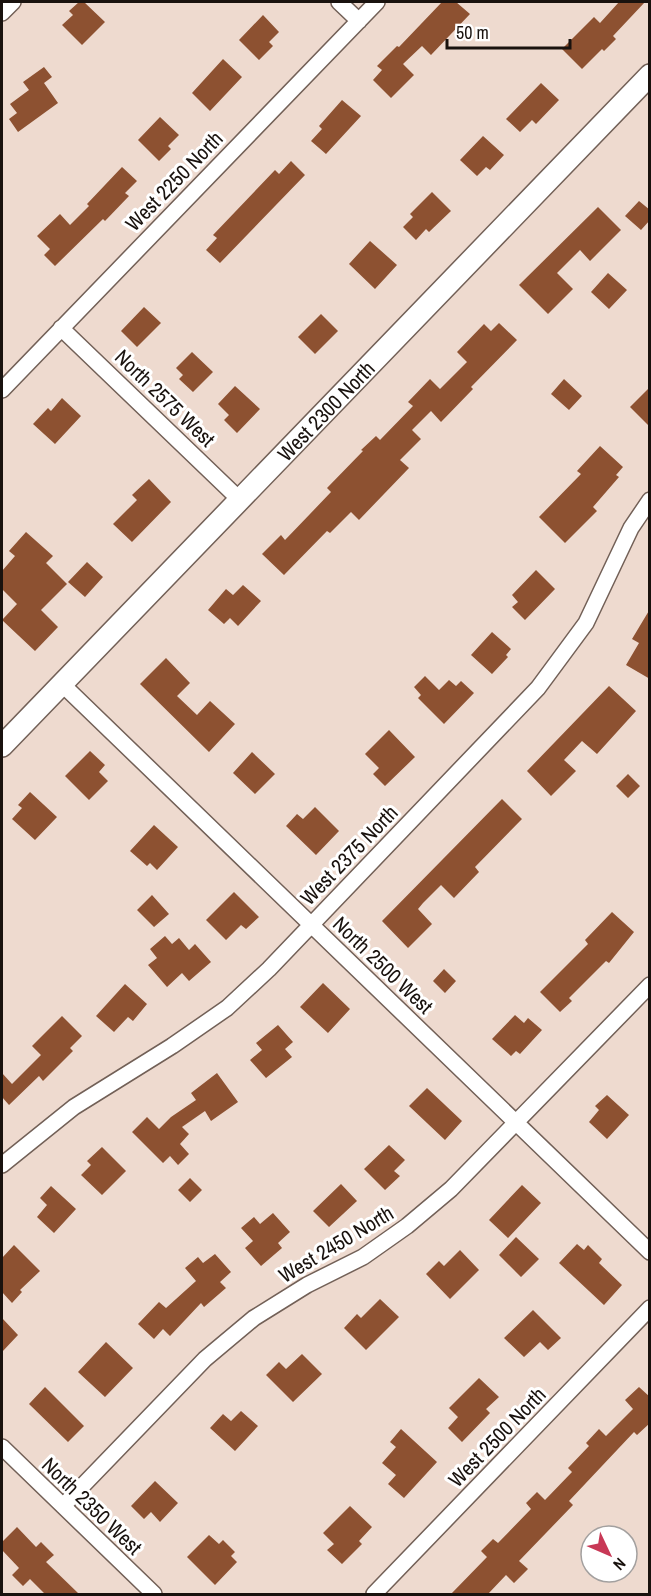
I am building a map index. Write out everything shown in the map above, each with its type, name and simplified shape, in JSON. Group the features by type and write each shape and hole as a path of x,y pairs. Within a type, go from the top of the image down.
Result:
{"street":[{"path":"2,13 13,2"},
{"path":"339,2 359,21"},
{"name":"West 2250 North","path":"2,390 377,2"},
{"name":"West 2300 North","path":"2,746 650,75"},
{"name":"North 2575 West","path":"61,328 239,499"},
{"name":"West 2375 North","path":"2,1165 74,1107 172,1046 227,1008 269,969 538,688 586,623 631,528 650,500"},
{"name":"North 2500 West","path":"62,684 650,1252"},
{"name":"West 2450 North","path":"63,1506 205,1359 255,1318 307,1285 363,1257 407,1226 451,1189 650,985"},
{"name":"West 2500 North","path":"374,1594 650,1308"},
{"name":"North 2350 West","path":"2,1447 154,1594"}],"building":[{"path":"79,2 84,2 105,22 82,45 62,25 73,15 69,11"},
{"path":"442,2 456,2 470,14 431,55 422,46 403,64 414,75 391,98 373,80 382,70 377,66 397,46 399,47"},
{"path":"619,2 645,2 613,36 616,39 582,69 562,49 594,17 600,23"},
{"path":"263,15 279,32 269,42 273,46 259,60 239,40"},
{"path":"223,59 242,77 210,111 192,93"},
{"path":"44,67 52,77 44,83 58,103 18,132 9,119 17,113 10,104 29,90 23,82"},
{"path":"541,83 559,100 536,124 532,120 520,132 506,119"},
{"path":"342,100 361,116 326,154 311,141 322,129 319,126"},
{"path":"160,117 179,135 168,146 171,149 159,161 138,140"},
{"path":"483,136 504,155 490,170 486,167 477,176 460,160"},
{"path":"291,161 305,175 220,263 206,250 217,238 213,235 275,170 279,174"},
{"path":"122,167 137,181 125,193 129,196 55,266 44,255 50,249 37,236 60,214 70,225"},
{"path":"432,192 451,211 429,232 426,229 416,240 403,227 413,217 410,214"},
{"path":"639,201 650,210 650,220 641,230 625,216"},
{"path":"598,207 621,230 590,261 580,250 557,273 573,289 548,314 519,285"},
{"path":"370,241 397,265 375,289 349,264"},
{"path":"608,273 627,290 609,309 591,292"},
{"path":"144,307 161,323 137,347 121,331"},
{"path":"321,314 338,331 315,354 298,337"},
{"path":"499,323 517,340 441,422 431,411 412,430 421,439 400,460 409,468 359,520 351,512 330,533 327,531 284,575 262,554 281,535 285,540 310,514 331,492 327,488 363,451 361,450 376,436 380,440 413,406 408,402 430,379 440,389 467,362 457,352 484,324 491,331"},
{"path":"192,352 213,372 193,392 179,379 183,375 176,368"},
{"path":"564,379 582,396 569,410 551,394"},
{"path":"235,386 260,409 237,433 224,420 229,415 218,404"},
{"path":"650,387 650,427 630,407"},
{"path":"62,398 81,416 55,444 33,424 48,408 51,411"},
{"path":"600,446 623,467 616,475 619,477 593,507 597,511 565,543 539,517 581,474 577,471"},
{"path":"149,479 171,502 132,542 113,524 137,500 132,495"},
{"path":"26,532 53,556 46,563 67,584 41,610 58,627 35,651 2,620 17,604 2,589 2,571 15,556 9,551"},
{"path":"87,562 103,577 85,597 68,582"},
{"path":"536,570 555,589 525,620 512,607 518,602 512,595"},
{"path":"243,585 261,601 238,626 230,618 224,624 208,610 226,589 233,595"},
{"path":"650,609 650,679 626,665 639,643 632,639"},
{"path":"492,632 511,649 506,655 508,657 492,674 471,655"},
{"path":"166,658 190,683 177,696 197,715 210,701 235,724 209,752 140,684"},
{"path":"425,676 439,690 449,680 456,686 461,681 474,693 444,724 418,698 421,695 414,687"},
{"path":"609,686 636,711 597,754 582,741 564,760 576,771 551,796 527,771"},
{"path":"389,730 415,757 385,786 373,774 379,768 365,754"},
{"path":"90,751 105,765 99,772 108,781 89,800 65,776"},
{"path":"252,752 275,774 255,794 233,773"},
{"path":"628,774 640,786 628,798 616,786"},
{"path":"30,792 57,817 35,840 12,819 22,808 18,805"},
{"path":"502,799 522,819 475,867 479,872 454,898 441,885 423,903 418,909 432,924 408,948 382,921"},
{"path":"315,807 339,831 316,855 286,826 297,814 303,819"},
{"path":"154,825 178,847 157,870 150,863 147,866 130,851"},
{"path":"234,892 259,917 246,929 241,925 226,940 206,920"},
{"path":"152,895 169,914 154,927 137,910"},
{"path":"612,912 634,932 609,963 606,961 569,998 572,1001 560,1012 540,992 588,944 585,940"},
{"path":"165,936 172,944 179,938 189,950 195,944 211,962 189,981 182,973 167,987 148,965 157,958 150,949"},
{"path":"444,969 456,981 445,993 433,981"},
{"path":"323,983 350,1009 328,1033 300,1007"},
{"path":"125,984 147,1004 133,1021 128,1017 114,1032 96,1016"},
{"path":"515,1015 524,1023 528,1018 542,1030 520,1054 516,1051 511,1056 492,1039"},
{"path":"62,1016 82,1036 70,1048 73,1051 43,1081 39,1076 9,1105 2,1097 2,1073 12,1084 41,1055 32,1046"},
{"path":"278,1025 293,1042 285,1049 292,1057 266,1078 250,1060 262,1050 256,1043"},
{"path":"217,1073 238,1102 211,1121 205,1111 182,1127 189,1134 180,1144 189,1154 178,1165 170,1156 163,1163 132,1132 147,1117 159,1129 171,1117 196,1100 191,1093"},
{"path":"427,1088 462,1121 445,1140 409,1106"},
{"path":"607,1095 629,1115 607,1139 589,1122 599,1110 595,1106"},
{"path":"389,1145 405,1160 394,1171 400,1176 385,1190 364,1169"},
{"path":"102,1147 126,1171 102,1195 81,1175 91,1165 87,1161"},
{"path":"190,1178 202,1190 190,1202 178,1190"},
{"path":"341,1184 357,1201 329,1227 313,1211"},
{"path":"522,1185 541,1203 508,1238 489,1220"},
{"path":"51,1186 76,1209 54,1233 37,1217 47,1205 40,1198"},
{"path":"273,1213 290,1232 278,1243 282,1248 261,1266 245,1248 253,1241 241,1228 254,1217 260,1224"},
{"path":"516,1237 539,1259 521,1277 499,1255"},
{"path":"577,1244 584,1250 588,1245 602,1259 599,1263 622,1285 604,1305 559,1263"},
{"path":"14,1245 40,1271 20,1290 22,1292 12,1303 2,1292 2,1258"},
{"path":"460,1250 479,1270 450,1299 426,1274 439,1261 444,1266"},
{"path":"215,1254 231,1272 220,1282 226,1288 204,1307 201,1303 170,1336 163,1329 154,1339 138,1324 159,1302 166,1308 196,1281 185,1268 198,1257 203,1263"},
{"path":"380,1299 399,1317 366,1350 344,1328 357,1314 361,1318"},
{"path":"533,1310 561,1338 548,1350 540,1342 524,1357 504,1338"},
{"path":"2,1318 18,1335 2,1352"},
{"path":"106,1342 133,1368 105,1397 78,1372"},
{"path":"302,1354 322,1374 293,1402 266,1375 279,1362 286,1369"},
{"path":"479,1378 499,1397 486,1409 490,1413 462,1442 448,1428 458,1417 449,1408"},
{"path":"45,1387 84,1426 68,1442 29,1404"},
{"path":"639,1387 650,1397 650,1423 637,1435 634,1432 569,1501 573,1505 519,1561 528,1569 514,1583 506,1575 488,1594 451,1594 487,1557 481,1551 493,1539 498,1543 531,1509 526,1503 537,1492 545,1500 572,1472 568,1468 589,1446 586,1443 599,1429 606,1436 633,1409 625,1400"},
{"path":"241,1411 258,1426 235,1451 210,1428 223,1414 231,1421"},
{"path":"401,1429 437,1462 404,1498 388,1484 396,1475 382,1463 396,1447 390,1442"},
{"path":"155,1481 178,1503 160,1522 151,1512 144,1519 131,1506"},
{"path":"350,1506 372,1527 359,1541 362,1544 342,1564 327,1550 334,1544 323,1533"},
{"path":"17,1527 36,1547 41,1542 54,1555 46,1562 79,1594 45,1594 30,1579 23,1586 12,1575 19,1568 2,1550 2,1542"},
{"path":"209,1535 219,1544 223,1540 235,1552 231,1556 237,1562 215,1585 187,1557"}]}
